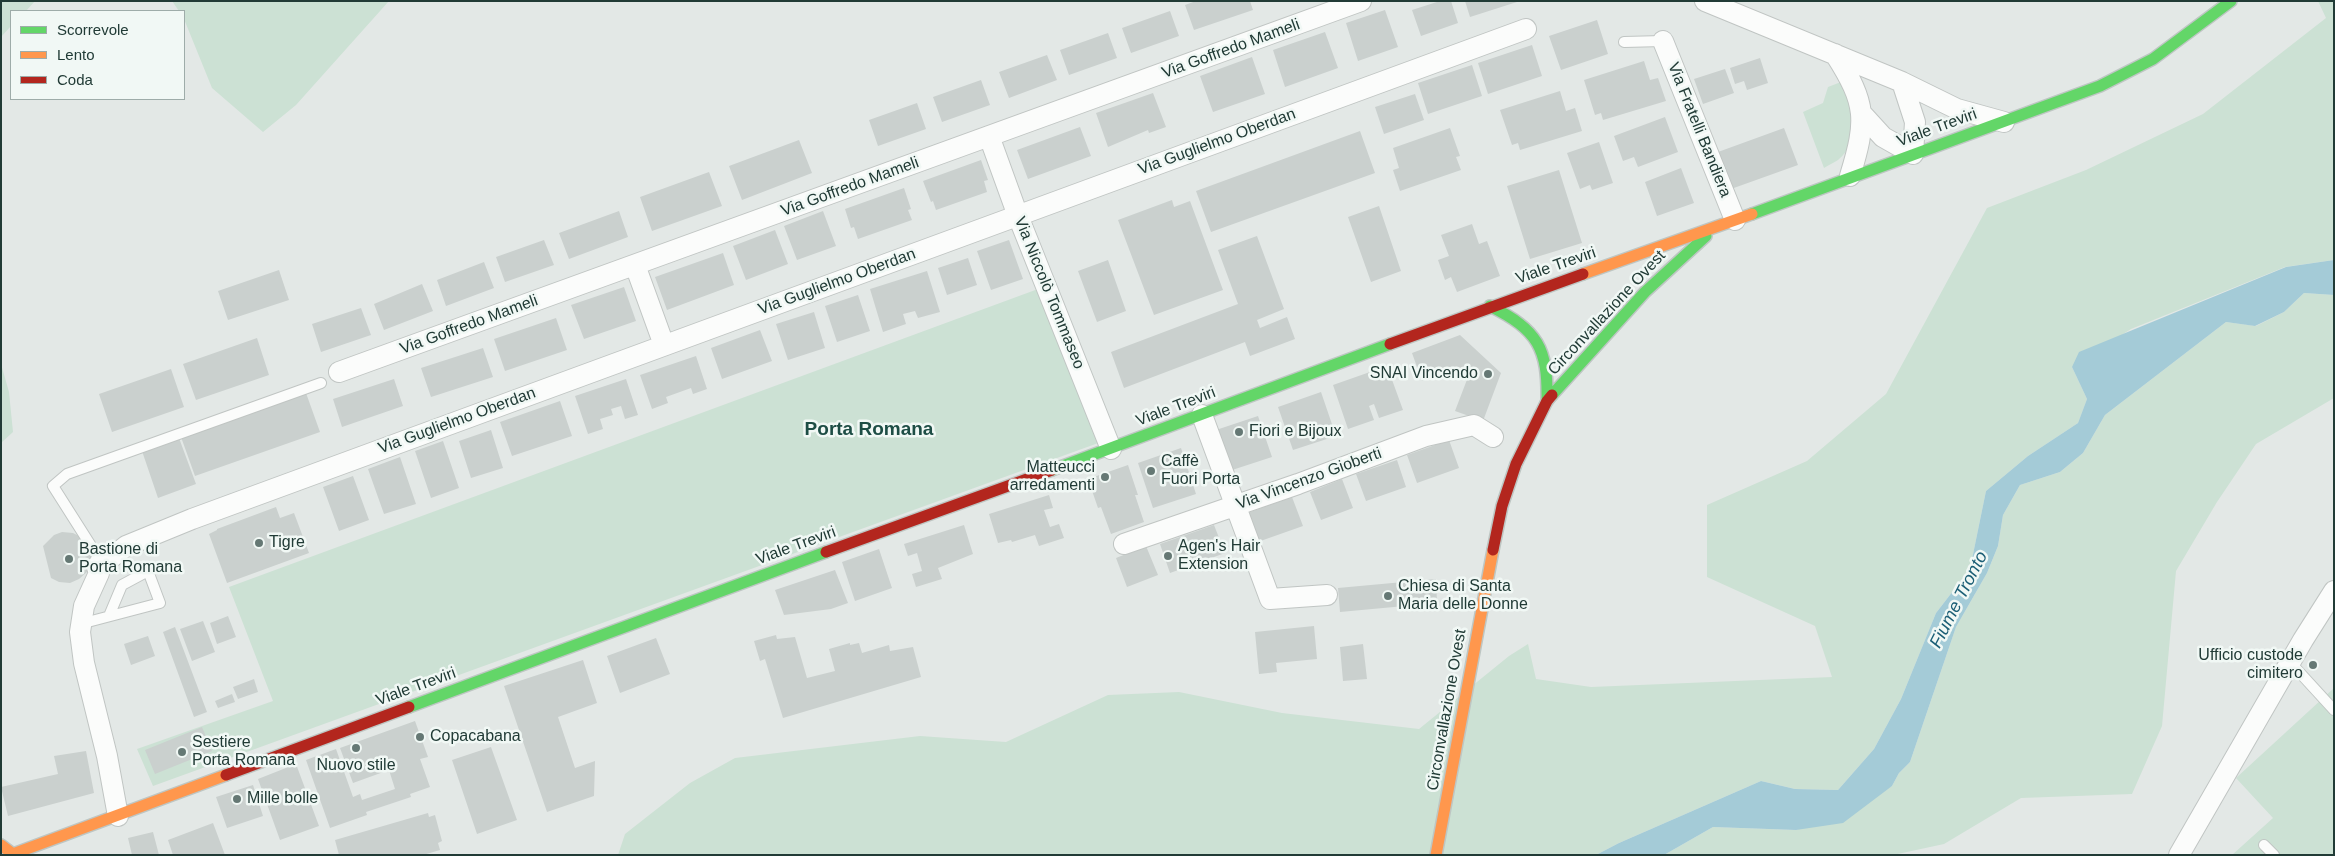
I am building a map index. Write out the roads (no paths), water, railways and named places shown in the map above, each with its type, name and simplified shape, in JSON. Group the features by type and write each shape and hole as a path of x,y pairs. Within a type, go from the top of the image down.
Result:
{"street":[{"name":"Via Goffredo Mameli","path":"339,372 1361,1"},
{"path":"1704,1 1902,82 1957,109 2004,122"},
{"name":"Viale Treviri","path":"12,854 127,813 928,514 1111,449 1490,306 1714,228 1850,176 2100,86 2153,59 2231,1"},
{"name":"Via Guglielmo Oberdan","path":"102,571 126,546 149,535 1526,29"},
{"name":"Via Fratelli Bandiera","path":"1663,41 1735,220"},
{"path":"1835,54 1854,83 1862,114 1861,140 1850,176"},
{"path":"1862,114 1882,137 1913,154 1914,122 1902,82"},
{"name":"Via Niccolò Tommaseo","path":"989,136 1018,216 1111,449"},
{"name":"Circonvallazione Ovest","path":"1436,855 1474,657 1485,586 1502,506 1516,464 1547,401 1645,292 1714,228"},
{"path":"635,265 664,345"},
{"name":"Circonvallazione Ovest","path":"1490,306 1509,314 1539,341 1546,358 1547,401"},
{"path":"1202,415 1270,599 1327,595"},
{"name":"Via Vincenzo Gioberti","path":"1124,544 1236,506 1426,436 1474,424 1493,437"},
{"path":"102,571 84,606 80,624 84,663 107,756 127,813"},
{"path":"2178,855 2290,662 2334,591"},
{"path":"1,845 12,854"}],"lane":[{"path":"1624,42 1663,41"},
{"path":"102,571 53,486 67,474 321,383"},
{"path":"80,624 160,603 148,571 122,585 109,616"},
{"path":"2290,662 2334,710"},
{"path":"2264,845 2274,855"}],"water":[{"name":"Fiume Tronto","path":"2334,260 2334,295 2304,293 2284,312 2255,326 2226,322 2105,415 2083,453 2060,472 2020,485 2003,515 1998,546 1987,573 1956,627 1910,762 1899,773 1892,786 1843,823 1796,830 1713,827 1664,855 1596,855 1619,843 1761,781 1795,789 1838,790 1874,749 1901,699 1936,613 1970,569 1986,491 2028,456 2078,423 2087,399 2072,367 2079,352 2286,267"}],"place":[{"name":"SNAI Vincendo","path":"1488,374"},
{"name":"Fiori e Bijoux","path":"1239,432"},
{"name":"Caffè Fuori Porta","path":"1151,471"},
{"name":"Matteucci arredamenti","path":"1105,477"},
{"name":"Tigre","path":"259,543"},
{"name":"Agen's Hair Extension","path":"1168,556"},
{"name":"Bastione di Porta Romana","path":"69,559"},
{"name":"Chiesa di Santa Maria delle Donne","path":"1388,596"},
{"name":"Ufficio custode cimitero","path":"2313,665"},
{"name":"Copacabana","path":"420,737"},
{"name":"Nuovo stile","path":"356,748"},
{"name":"Sestiere Porta Romana","path":"182,752"},
{"name":"Mille bolle","path":"237,799"}],"district":[{"name":"Porta Romana","path":"869,430"}]}
